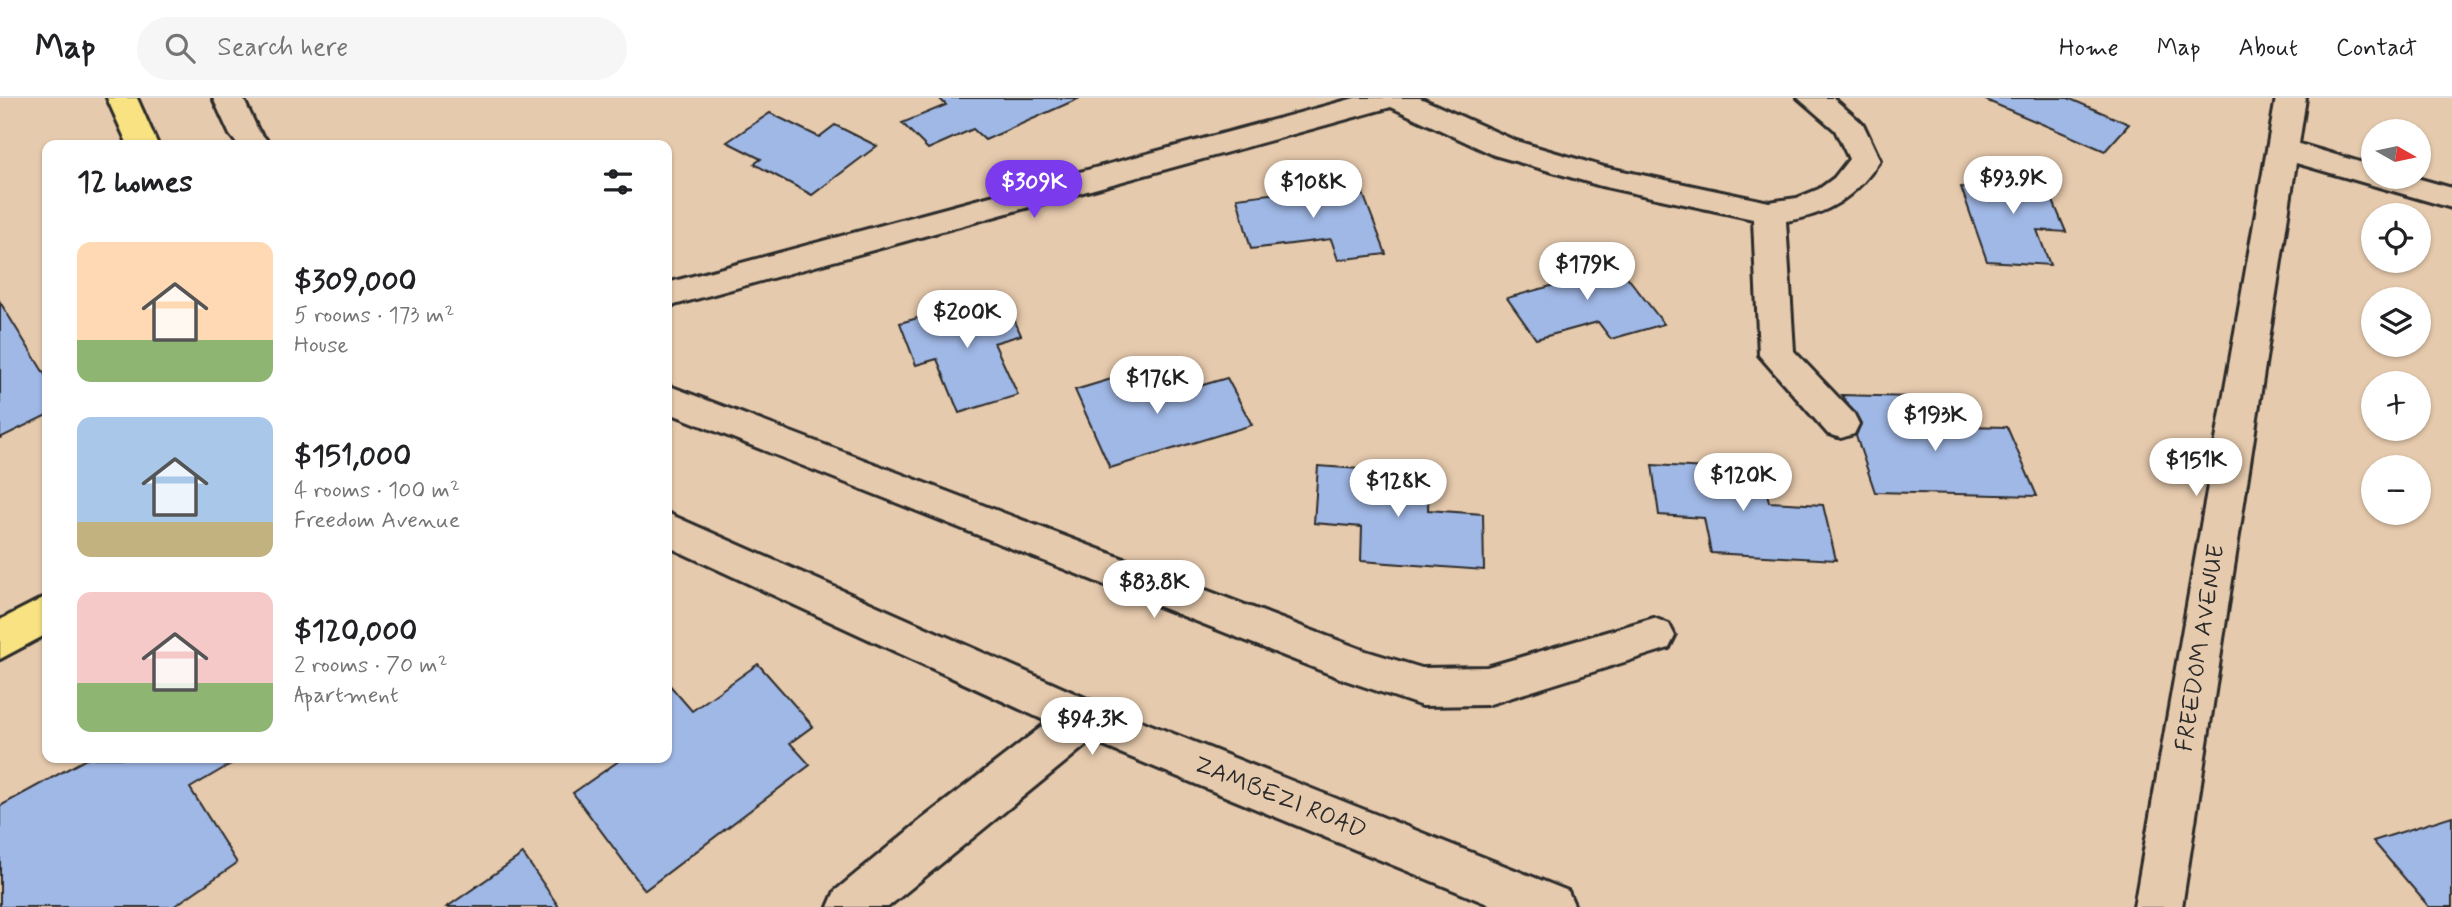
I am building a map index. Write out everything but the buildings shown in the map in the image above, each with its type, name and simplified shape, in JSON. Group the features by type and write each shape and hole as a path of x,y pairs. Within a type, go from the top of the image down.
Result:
{"main road":[{"path":"122,98 141,140"},
{"path":"0,641 42,616"}],"street":[{"path":"228,98 251,140"},
{"path":"672,294 1389,98"},
{"path":"1396,98 1505,148 1601,176 1769,212 1803,208 1830,196 1845,185 1865,160 1859,139 1847,122 1813,98"},
{"name":"FREEDOM AVENUE","path":"2158,907 2291,98"},
{"path":"2284,150 2361,172"},
{"path":"2420,189 2452,198"},
{"path":"1769,212 1777,355 1841,424"},
{"path":"672,400 1360,667 1422,687 1486,686 1654,636"},
{"name":"ZAMBEZI ROAD","path":"672,531 1086,719 1551,907"},
{"path":"852,907 937,835 1086,719"}]}
